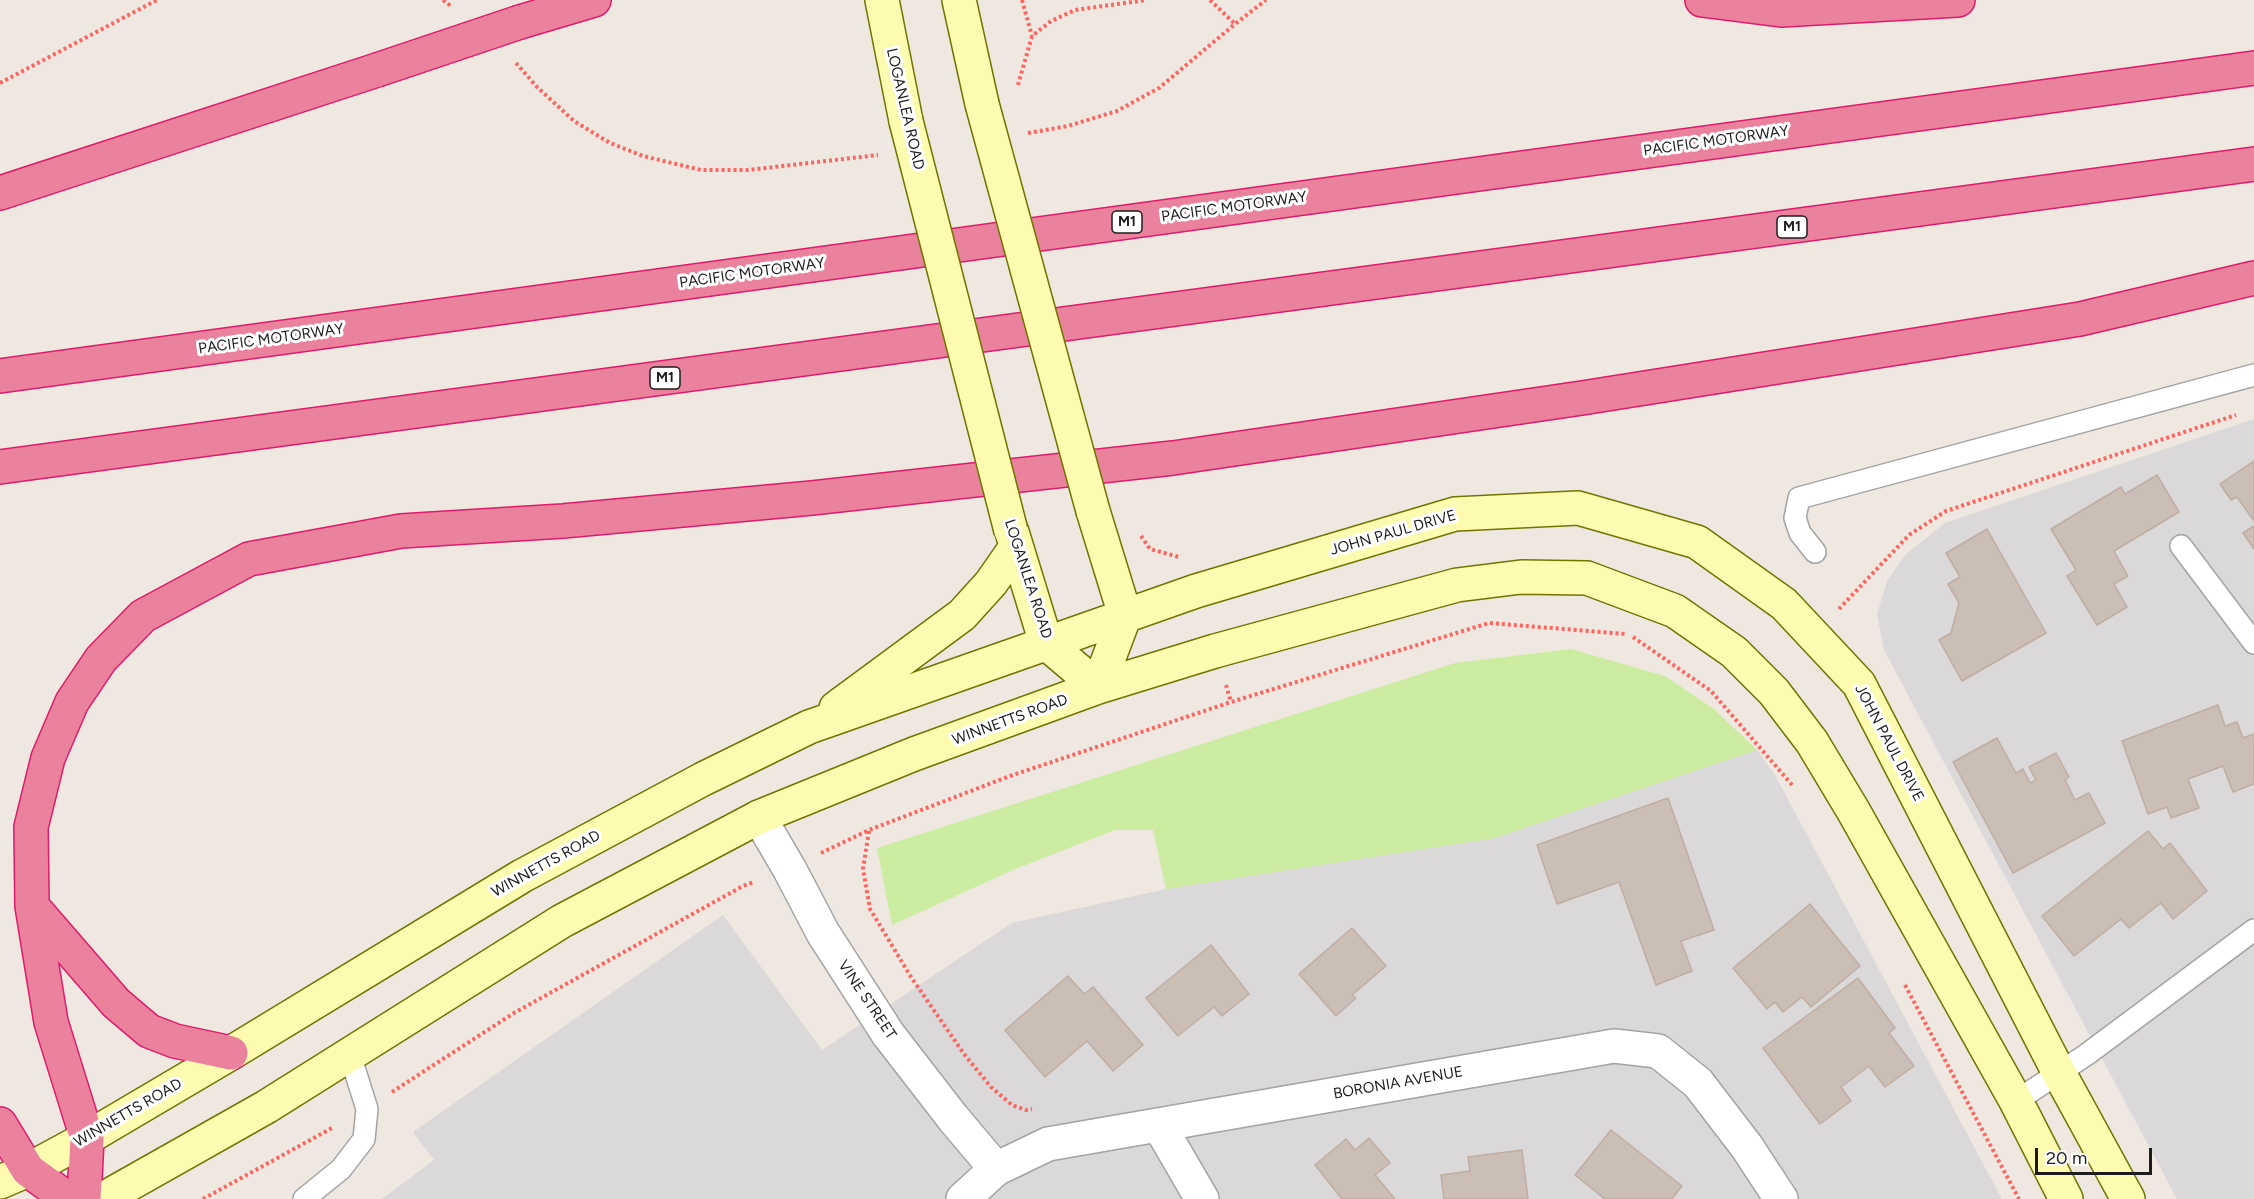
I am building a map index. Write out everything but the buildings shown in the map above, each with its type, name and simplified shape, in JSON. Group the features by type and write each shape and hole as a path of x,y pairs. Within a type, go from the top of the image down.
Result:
{"highway":[{"path":"0,194 520,22 564,4 594,0"},
{"path":"1702,0 1781,10 1958,0"},
{"name":"PACIFIC MOTORWAY","path":"0,376 2254,68"},
{"name":"M1","path":"0,467 2254,165"},
{"path":"84,1199 87,1138 51,1022 32,906 31,827 48,758 72,702 101,659 143,616 249,560 401,531 575,520 812,498 1173,458 1582,398 2080,319 2254,278"},
{"path":"32,906 116,1003 149,1031 174,1041 231,1053"},
{"path":"0,1124 14,1176 68,1199"}],"main road":[{"path":"959,0 982,104 1093,511 1125,615 1098,687"},
{"name":"LOGANLEA ROAD","path":"885,1 906,121 1014,539 1046,643 1098,687"},
{"name":"JOHN PAUL DRIVE","path":"1125,615 1196,591 1455,514 1578,508 1696,542 1784,604 1859,684 2058,1071 2128,1199"},
{"path":"809,727 962,615 991,583 1014,539"},
{"path":"1098,687 1215,651 1457,585 1521,577 1587,578 1675,612 1734,652 1774,692 1812,742 1854,812 2016,1101 2066,1199"},
{"name":"WINNETTS ROAD","path":"14,1176 87,1138 231,1053 522,876 703,779 809,727 990,665 1125,615"},
{"name":"WINNETTS ROAD","path":"103,1199 256,1112 562,921 759,817 914,754 1098,687"}],"street":[{"name":"VINE STREET","path":"759,817 823,933 888,1034 952,1118 996,1169"},
{"name":"BORONIA AVENUE","path":"963,1199 996,1169 1048,1144 1614,1046 1658,1051 1698,1083 1747,1147 1782,1199"},
{"path":"1159,1125 1202,1199"}],"lane":[{"path":"1815,552 1797,526 1795,518 1799,498 2254,375"},
{"path":"2181,546 2254,643"},
{"path":"2016,1101 2058,1071 2086,1055 2254,930"},
{"path":"304,1199 342,1169 364,1139 367,1108 350,1055"}],"path":[{"path":"0,83 157,0"},
{"path":"443,0 460,15"},
{"path":"1017,88 1032,36 1022,0"},
{"path":"1032,36 1051,21 1075,10 1146,0"},
{"path":"1210,0 1235,24"},
{"path":"1022,134 1068,126 1117,111 1159,88 1266,0"},
{"path":"511,58 537,87 574,121 610,143 643,156 701,170 748,170 884,154"},
{"path":"1821,643 1835,614 1900,544 1909,535 1946,511 2243,412"},
{"path":"1137,530 1150,549 1180,557"},
{"path":"830,848 869,830 1010,776 1231,702 1489,623 1630,635 1711,692 1794,788"},
{"path":"869,830 863,869 870,909 911,977 964,1054 992,1087 1012,1105 1026,1110 1034,1109"},
{"path":"203,1199 367,1108 514,1013 743,886"},
{"path":"1904,982 2019,1199"}],"shaded area":[{"path":"2254,419 2254,1199 2177,1199 1884,650 1877,614 1887,581 1906,554 1945,523"},
{"path":"1757,750 1775,775 2002,1199 382,1199 434,1160 413,1132 723,915 822,1050 1012,923 1166,889 1495,838"}],"green space":[{"path":"1571,649 1665,676 1714,709 1757,750 1495,838 1166,889 1153,830 1115,830 1015,869 892,925 877,848 1455,663"}]}
